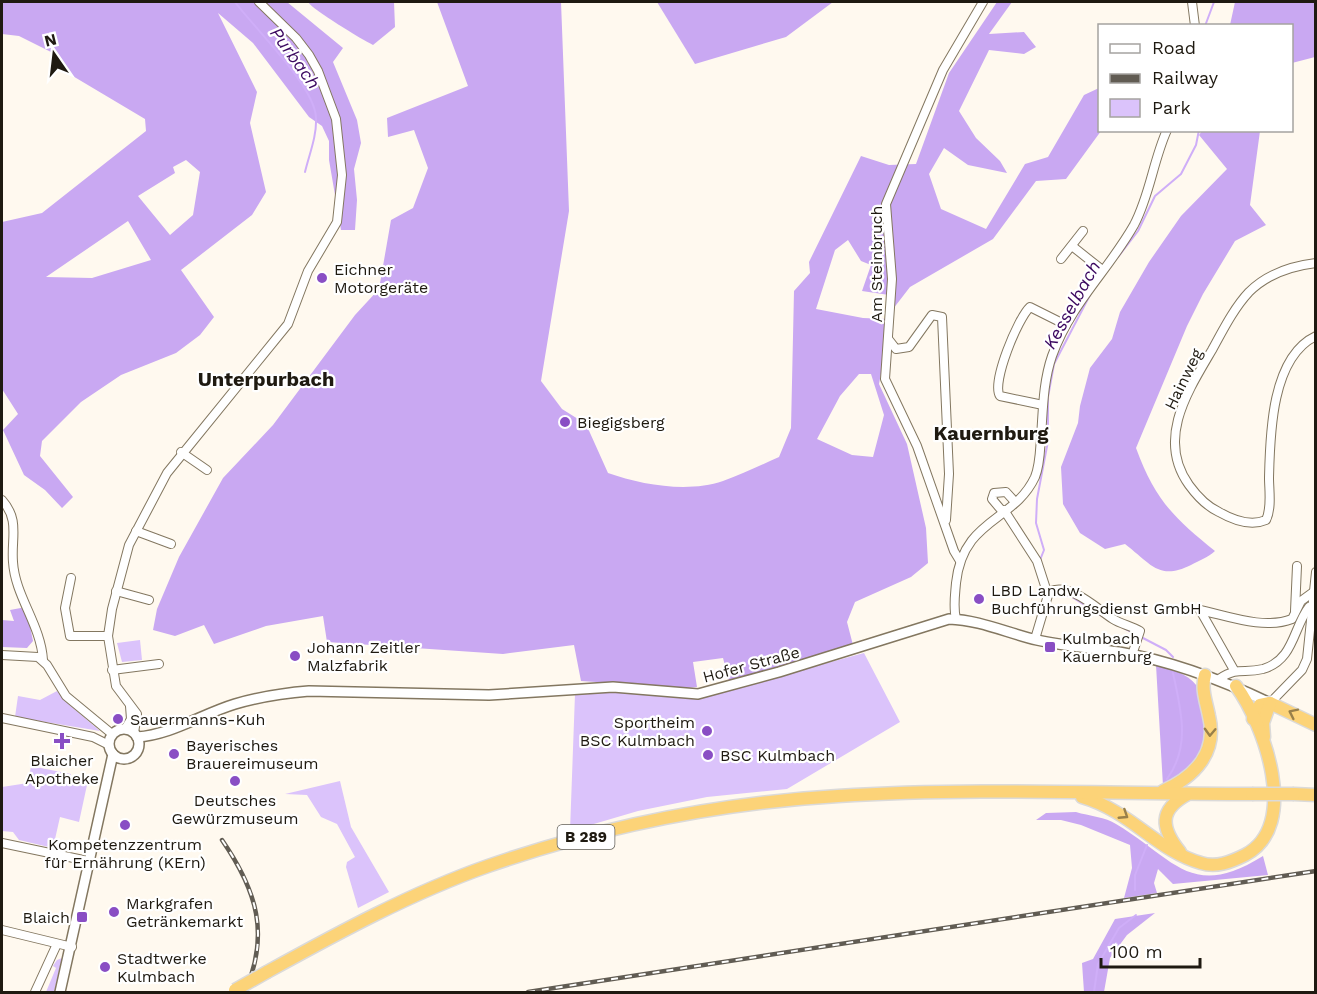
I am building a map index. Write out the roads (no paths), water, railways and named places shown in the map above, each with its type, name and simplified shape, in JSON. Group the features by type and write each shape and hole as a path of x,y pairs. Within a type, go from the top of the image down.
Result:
{"highway":[{"path":"1159,793 1190,776 1204,759 1209,748 1211,734 1202,685 1205,675"},
{"path":"1070,793 1117,810 1184,858 1203,864 1216,865 1234,861 1250,853 1259,844 1272,821 1275,807 1272,771 1247,703 1236,686"},
{"path":"1266,750 1263,723 1270,703"},
{"path":"1253,719 1260,705 1270,703 1316,725"},
{"name":"B 289","path":"233,991 349,928 440,885 529,853 634,825 698,813 836,796 930,792 1316,795"},
{"path":"1184,858 1169,838 1166,819 1169,808 1188,794"}],"street":[{"path":"110,774 124,759 135,753 133,736 137,714 118,692 112,670 108,636 123,562 156,489 181,452 288,324 308,272 337,222 342,175 339,126 318,71 296,38 259,2"},
{"name":"Am Steinbruch","path":"960,561 954,551 917,446 885,380 892,279 886,204 943,70 983,2"},
{"path":"1192,2 1195,24"},
{"path":"956,619 954,610 960,561 977,533 1028,490 1036,476 1046,379 1052,355 1066,325 1101,269 1123,242 1140,213 1155,157 1166,132"},
{"path":"1061,259 1083,231"},
{"path":"1072,246 1101,269"},
{"name":"Hainweg","path":"1316,263 1283,270 1249,292 1234,312 1181,406 1174,435 1176,461 1190,486 1210,508 1243,522 1254,524 1266,520 1270,434 1276,398 1286,369 1298,350 1316,336"},
{"path":"1043,405 1000,396 998,385 1004,360 1030,307 1066,325"},
{"name":"Am Steinbruch","path":"889,339 896,349 904,349 916,340 932,315 942,317 949,474 945,521"},
{"path":"181,452 207,470"},
{"path":"1015,502 1006,492 994,493 992,499 1004,511 1037,561 1050,592 1035,639"},
{"path":"2,500 13,517 15,573 38,632 42,660 66,696 124,759"},
{"path":"992,520 1012,525"},
{"path":"136,531 171,544"},
{"path":"1294,615 1297,566"},
{"path":"1270,703 1302,670 1307,659 1312,593 1316,572"},
{"path":"71,578 65,608 70,636 108,636"},
{"path":"116,591 149,600"},
{"path":"1050,592 1075,594 1116,621 1140,631 1132,655"},
{"path":"1233,670 1200,610 1264,622 1290,621 1301,601 1312,593"},
{"path":"1219,679 1233,670 1262,669 1281,659 1291,648 1311,606"},
{"name":"Hofer Straße","path":"111,743 133,736 156,734 235,704 309,691 489,694 613,687 698,694 860,648 934,622 956,619 1035,639 1132,655 1219,679 1270,703"},
{"path":"2,655 34,656 42,660"},
{"path":"112,670 159,664"},
{"path":"2,718 93,737 111,743"},
{"path":"60,993 72,946 88,861 110,774 111,743"},
{"path":"2,843 88,861"},
{"path":"2,930 72,946"},
{"path":"35,993 57,944"}],"waterway":[{"name":"Purbach","path":"235,2 283,58 306,90 313,105 316,118 315,132 305,172"},
{"name":"Kesselbach","path":"1206,24 1214,2"},
{"name":"Kesselbach","path":"1118,257 1138,231 1155,196 1181,174 1196,145 1199,132"},
{"name":"Kesselbach","path":"1040,560 1044,550 1036,523 1037,499 1048,441 1048,397 1054,364 1090,295"},
{"name":"Kesselbach","path":"1055,593 1072,597 1108,620"},
{"name":"Kesselbach","path":"1118,625 1166,650 1173,657"},
{"name":"Kesselbach","path":"1167,779 1179,754 1182,741 1181,714 1173,673"},
{"name":"Kesselbach","path":"1135,890 1135,875 1147,845"},
{"name":"Kesselbach","path":"1094,992 1098,964 1119,928 1136,915"}],"railway":[{"path":"222,840 244,877 256,913 257,951 245,992"},
{"path":"528,992 1316,871"}],"place":[{"name":"Eichner Motorgeräte","path":"322,278"},
{"name":"Biegigsberg","path":"565,422"},
{"name":"LBD Landw. Buchführungsdienst GmbH","path":"979,599"},
{"name":"Kulmbach Kauernburg","path":"1050,647"},
{"name":"Johann Zeitler Malzfabrik","path":"295,656"},
{"name":"Sauermanns-Kuh","path":"118,719"},
{"name":"Sportheim BSC Kulmbach","path":"707,731"},
{"name":"Blaicher Apotheke","path":"62,741"},
{"name":"Bayerisches Brauereimuseum","path":"174,754"},
{"name":"BSC Kulmbach","path":"708,755"},
{"name":"Deutsches Gewürzmuseum","path":"235,781"},
{"name":"Kompetenzzentrum für Ernährung (KErn)","path":"125,825"},
{"name":"Markgrafen Getränkemarkt","path":"114,912"},
{"name":"Blaich","path":"82,917"},
{"name":"Stadtwerke Kulmbach","path":"105,967"}],"district":[{"name":"Unterpurbach","path":"266,379"},
{"name":"Kauernburg","path":"991,433"}]}
